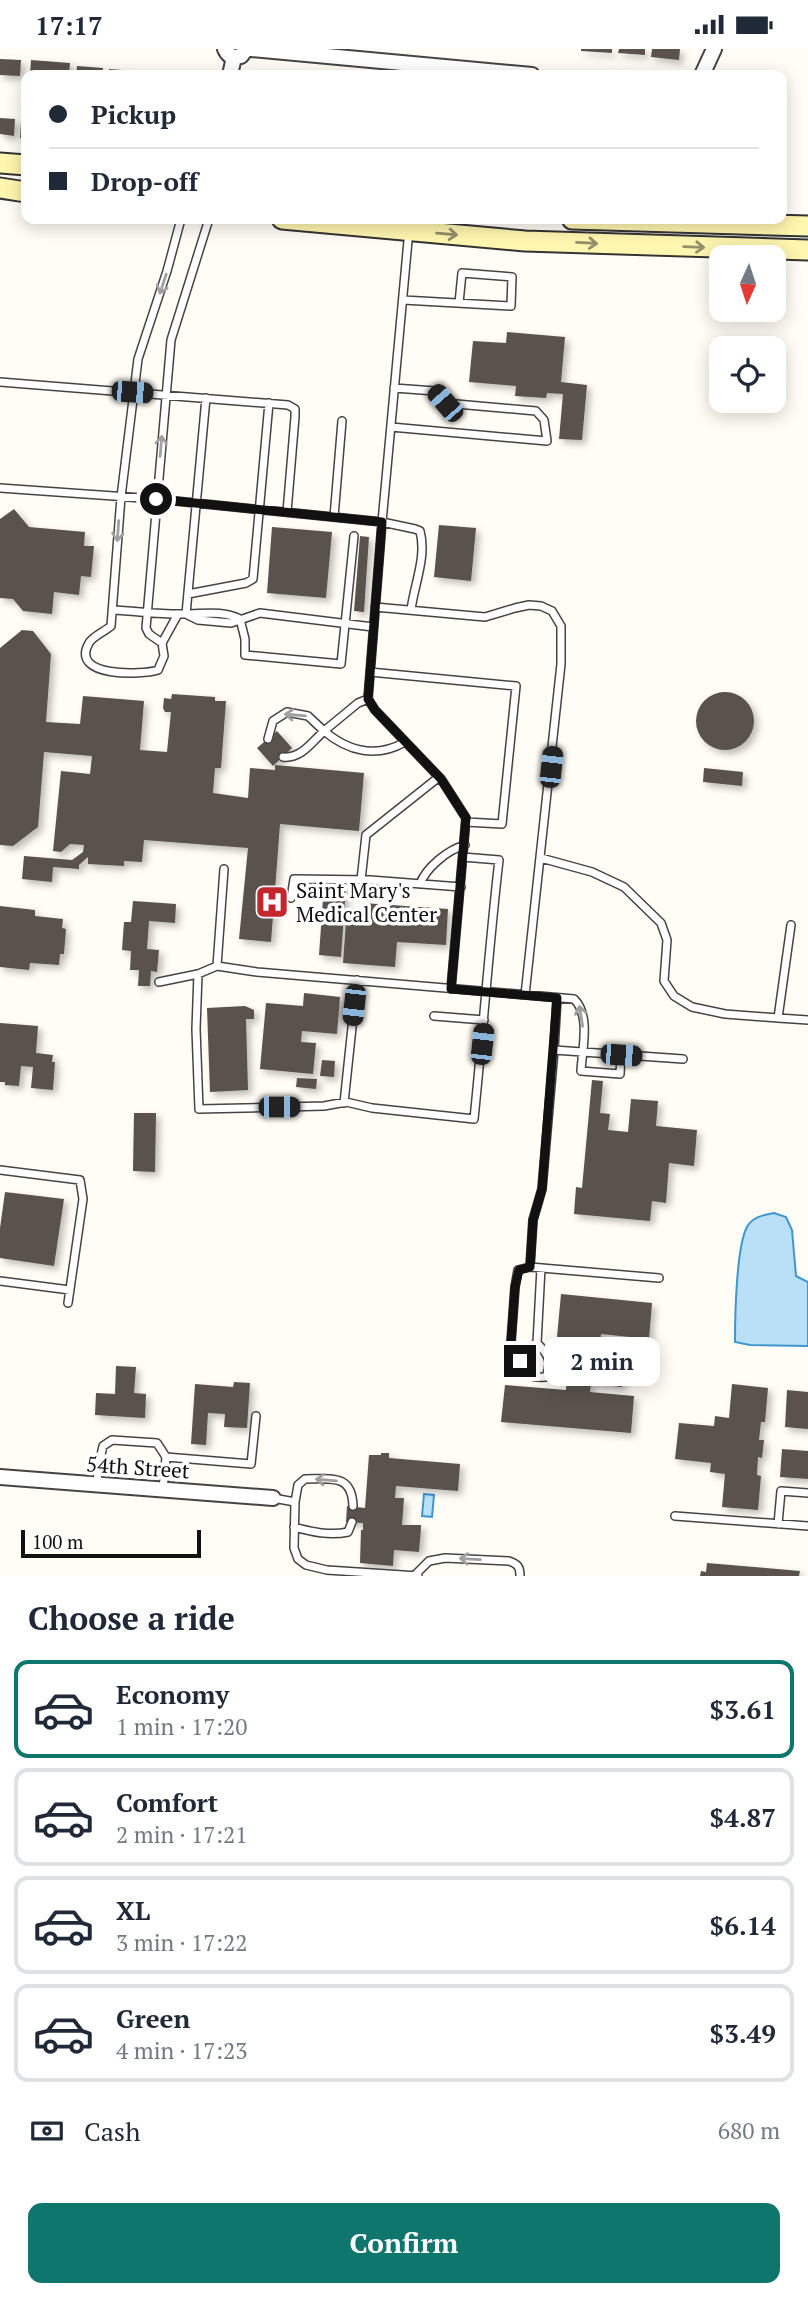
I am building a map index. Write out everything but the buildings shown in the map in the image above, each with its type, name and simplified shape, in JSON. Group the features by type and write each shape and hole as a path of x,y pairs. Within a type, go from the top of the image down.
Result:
{"main road":[{"path":"0,163 21,165"},
{"path":"0,188 21,191"},
{"path":"389,224 525,241 808,250"},
{"path":"748,224 808,226"}],"street":[{"path":"704,70 714,49"},
{"path":"232,70 239,51 471,70"},
{"path":"626,245 628,224"},
{"name":"54th Street","path":"0,1477 273,1498"}],"lane":[{"path":"180,224 138,359 121,496 111,626 89,643 87,649 91,663 98,668 132,674 158,670 163,656 162,643 182,614 188,594 206,398"},
{"path":"162,643 145,628 171,340 207,224"},
{"path":"410,225 368,699 375,710 439,777 457,801 466,822 451,989"},
{"path":"403,299 459,303 511,306 512,277 462,273 459,303"},
{"path":"0,382 288,405 295,409 287,512"},
{"path":"391,427 547,441 544,420 536,411 445,403 435,391 394,388"},
{"path":"188,594 246,583 253,579 269,403"},
{"path":"334,517 342,421"},
{"path":"0,488 121,496 287,512 382,522 421,531 419,573 411,610"},
{"path":"240,619 245,639 245,655 341,664 354,536"},
{"path":"375,607 485,617 529,605 552,611 558,618 563,644 525,995"},
{"path":"113,610 182,614 200,612 231,615 240,619 260,613 373,627"},
{"path":"370,672 516,685 502,824 466,822"},
{"path":"283,757 290,758 302,752 358,703 368,699"},
{"path":"268,739 273,721 287,712 308,716 334,739 356,750 391,750 405,742"},
{"path":"361,880 366,835 439,777"},
{"path":"419,884 424,873 457,847 465,845"},
{"path":"198,974 196,1029 199,1109 324,1106 344,1103 474,1119 484,1020 484,991 499,860 463,857"},
{"path":"541,857 592,872 624,887 661,923 667,940 664,981 674,996 692,1007 725,1014 808,1020"},
{"path":"217,966 224,869"},
{"path":"291,898 294,879 361,880 461,887"},
{"path":"778,1018 790,925"},
{"path":"159,982 198,974 217,966 574,999 584,1017 581,1071 620,1074 621,1055"},
{"path":"344,1103 357,981"},
{"path":"530,1267 533,1220 542,1189 557,998"},
{"path":"434,1016 484,1020"},
{"path":"554,1051 683,1059"},
{"path":"0,1170 80,1180 83,1199 68,1303"},
{"path":"520,1361 510,1356 515,1287 519,1270 530,1267 659,1278"},
{"path":"537,1343 527,1349 520,1361 520,1369 533,1378 546,1377 551,1366 548,1354 537,1343 541,1268"},
{"path":"0,1281 70,1290"},
{"path":"166,1457 251,1464 256,1416"},
{"path":"97,1485 103,1446 112,1440 157,1443 166,1457 163,1490"},
{"path":"353,1506 353,1493 344,1482 305,1479 298,1485 293,1527 294,1548 298,1559 306,1565 327,1570 416,1576 429,1561 445,1558 509,1561 520,1569 520,1576"},
{"path":"778,1524 780,1491 808,1493"},
{"path":"273,1498 295,1502"},
{"path":"675,1516 808,1526"},
{"path":"293,1527 337,1534 348,1532 352,1522"}],"water":[{"path":"774,1213 786,1217 792,1230 796,1276 808,1282 808,1346 750,1345 735,1342 737,1280 745,1232 754,1219"},
{"path":"424,1494 434,1495 432,1517 422,1516"}],"place":[{"name":"Saint Mary's Medical Center","path":"272,902"}],"route":[{"path":"156,499 382,522 368,699 375,710 441,779 466,818 451,989 557,998 542,1189 533,1220 530,1267 519,1270 515,1287 510,1356 520,1361"}]}
